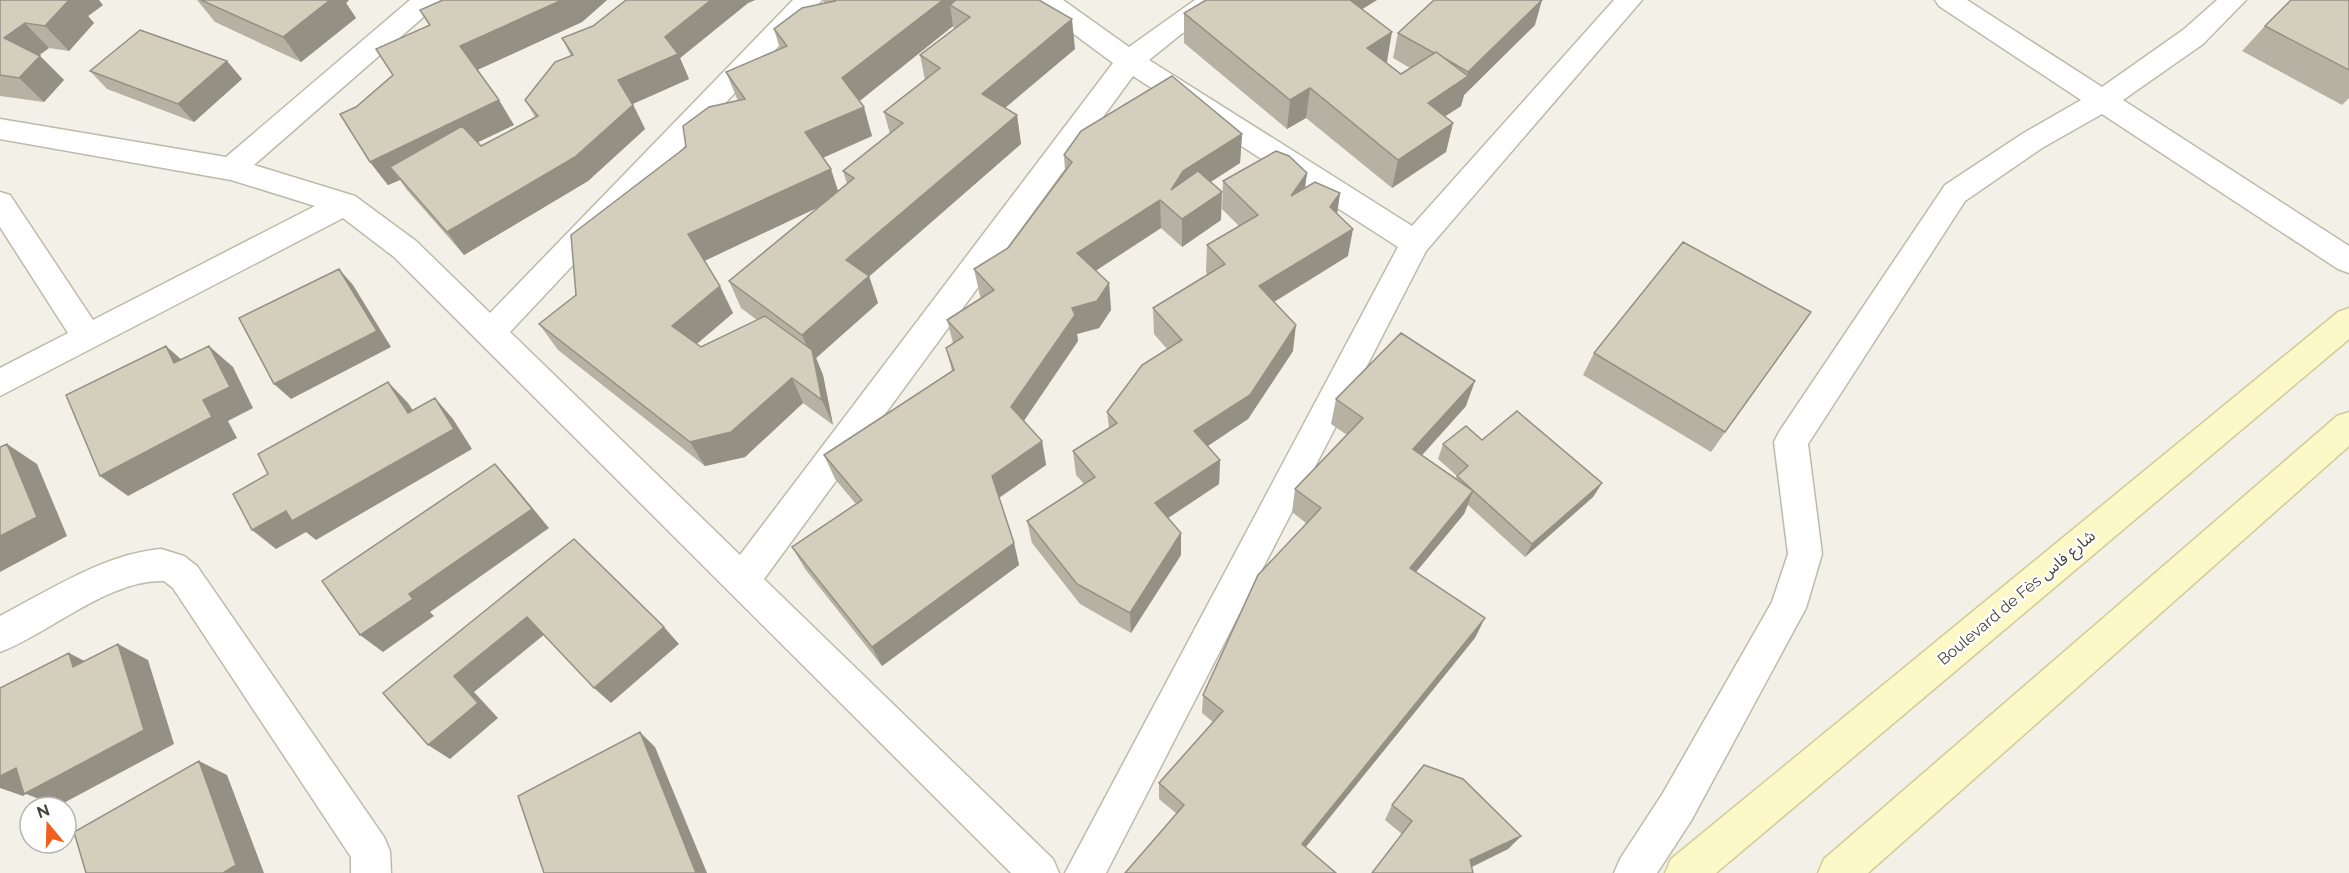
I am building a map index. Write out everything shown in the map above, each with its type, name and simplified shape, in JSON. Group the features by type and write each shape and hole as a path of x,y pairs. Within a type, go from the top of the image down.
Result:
{"main road":[{"name":"Boulevard de Fès شارع فاس","path":"1684,873 2349,321"},
{"path":"1838,873 2349,426"}],"street":[{"path":"231,169 427,0"},
{"path":"490,333 808,0"},
{"path":"1045,0 1130,61 1415,243"},
{"path":"741,582 1130,61 1171,28 1214,0"},
{"path":"1085,873 1415,243 1629,0"},
{"path":"1948,0 2349,261"},
{"path":"1634,873 1677,807 1788,608 1805,554 1791,442 1955,193 2032,141 2101,101 2193,38 2233,0"},
{"path":"0,129 231,169 345,204 405,249 1039,873"},
{"path":"0,202 87,337"},
{"path":"0,382 345,204"},
{"path":"0,635 123,573 159,565 175,568 185,578 370,851 371,873"}],"building":[{"path":"0,0 69,0 45,26 25,23 4,38 40,56 19,78 0,75"},
{"path":"201,0 330,0 283,37"},
{"path":"443,0 562,0 460,46 499,100 370,162 340,114 356,107 393,75 376,49 430,25 420,10"},
{"path":"626,0 711,0 665,37 678,54 618,80 633,105 575,157 447,232 390,167 462,126 481,146 538,116 525,100 555,62 573,55 562,38 593,26"},
{"path":"834,0 943,0 842,78 864,107 805,132 831,169 688,234 720,286 672,326 701,347 765,316 812,350 822,400 792,378 731,432 690,442 539,324 576,295 571,235 686,147 683,126 709,107 745,99 726,72 787,46 774,29 802,8"},
{"path":"956,0 1039,0 1072,19 982,94 1017,115 846,260 869,276 802,335 729,281 854,178 843,171 903,123 884,112 940,68 920,55 970,17 950,5"},
{"path":"1206,0 1350,0 1392,32 1367,48 1401,74 1436,52 1468,76 1428,103 1453,123 1398,160 1310,88 1290,100 1184,13"},
{"path":"1434,0 1542,0 1468,72 1436,52 1398,33"},
{"path":"2291,0 2349,0 2349,70 2265,26"},
{"path":"140,30 227,61 178,104 90,71"},
{"path":"1172,76 1242,134 1183,171 1171,190 1198,171 1222,192 1182,219 1160,200 1077,253 1109,283 1097,301 1072,308 1075,315 1011,407 1042,441 992,476 1014,543 872,647 792,547 862,500 824,455 954,370 946,348 963,337 947,320 994,290 974,269 1008,248 1072,162 1064,155 1081,131"},
{"path":"1276,151 1289,156 1307,173 1291,196 1315,182 1340,193 1330,207 1353,229 1259,286 1296,325 1250,395 1194,431 1220,460 1155,503 1181,533 1130,613 1077,584 1027,521 1095,477 1073,451 1117,423 1107,412 1142,365 1182,340 1153,308 1225,264 1207,245 1258,215 1223,181"},
{"path":"1683,242 1811,312 1725,432 1594,353"},
{"path":"339,269 377,331 274,384 239,318"},
{"path":"1401,333 1475,381 1413,449 1473,491 1410,568 1485,618 1302,844 1336,873 1125,873 1184,805 1159,783 1223,711 1203,695 1258,575 1321,508 1295,489 1363,418 1336,399"},
{"path":"166,346 174,363 209,346 230,387 203,400 212,417 100,476 66,395"},
{"path":"388,382 408,413 435,398 454,429 292,521 286,511 252,530 233,494 268,474 258,454"},
{"path":"1517,411 1602,483 1532,544 1457,476 1468,466 1443,444 1466,426 1482,440"},
{"path":"7,444 37,517 0,536 0,447"},
{"path":"495,464 532,509 409,594 413,599 360,635 322,581"},
{"path":"574,539 664,627 594,688 527,617 454,676 478,703 428,745 383,693"},
{"path":"118,644 144,730 24,794 16,768 0,776 0,688 69,653 73,667"},
{"path":"640,732 696,873 544,873 518,796"},
{"path":"199,761 236,865 223,873 86,873 78,846 78,830"},
{"path":"1424,765 1463,779 1521,836 1470,860 1473,873 1372,873 1412,821 1392,805"}]}
